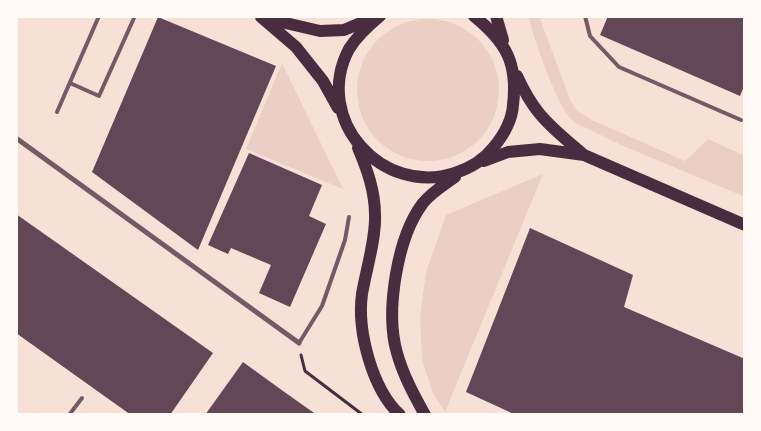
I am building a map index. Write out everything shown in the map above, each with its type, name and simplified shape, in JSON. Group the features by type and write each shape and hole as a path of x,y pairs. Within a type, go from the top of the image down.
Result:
{"main road":[{"path":"260,17 320,31 344,30 379,16"},
{"path":"343,117 339,96 341,73 349,50 363,30 379,16"},
{"path":"474,16 493,32 507,54"},
{"path":"496,16 513,70 529,99 539,114 584,155"},
{"path":"260,17 296,47 323,81 343,117 364,163 372,188 375,215 362,297 363,332 367,356 383,393 400,415"},
{"path":"425,415 409,386 396,350 393,330 393,304 397,263 408,230 422,204 435,190 488,154 504,135 513,112 515,86 513,70"},
{"path":"352,136 365,152 388,169 415,178 442,177 508,152 540,149 584,155 745,225"}],"street":[{"path":"16,138 299,343"}],"lane":[{"path":"57,112 99,16"},
{"path":"585,16 590,36 618,67 741,120"},
{"path":"70,83 99,96 134,18"},
{"path":"299,343 322,306 345,240 349,217"},
{"path":"69,415 82,398"}],"path":[{"path":"299,343 304,371 362,415"}],"shaded area":[{"path":"528,16 539,16 571,102 577,111 592,120 685,161 708,139 745,156 745,197 621,145 574,122 567,114 553,88"},
{"path":"428,19 442,20 455,24 468,31 478,40 487,50 494,63 498,76 498,104 494,117 487,130 478,140 468,149 455,156 442,160 428,161 414,160 401,156 388,149 378,140 369,130 362,117 358,104 357,90 358,76 362,63 369,50 378,40 388,31 401,24 414,20"},
{"path":"282,63 343,189 246,149"},
{"path":"543,174 445,412 433,393 422,360 420,318 426,272 446,215"}],"building":[{"path":"608,16 745,16 745,84 740,96 600,35"},
{"path":"158,17 276,66 198,250 92,172"},
{"path":"249,153 322,185 309,216 326,224 290,307 259,293 271,265 231,248 228,254 208,245"},
{"path":"16,214 213,353 170,415 131,415 16,333"},
{"path":"530,228 633,275 624,307 745,359 745,415 516,415 466,392"},
{"path":"243,362 283,391 317,415 205,415"}]}
